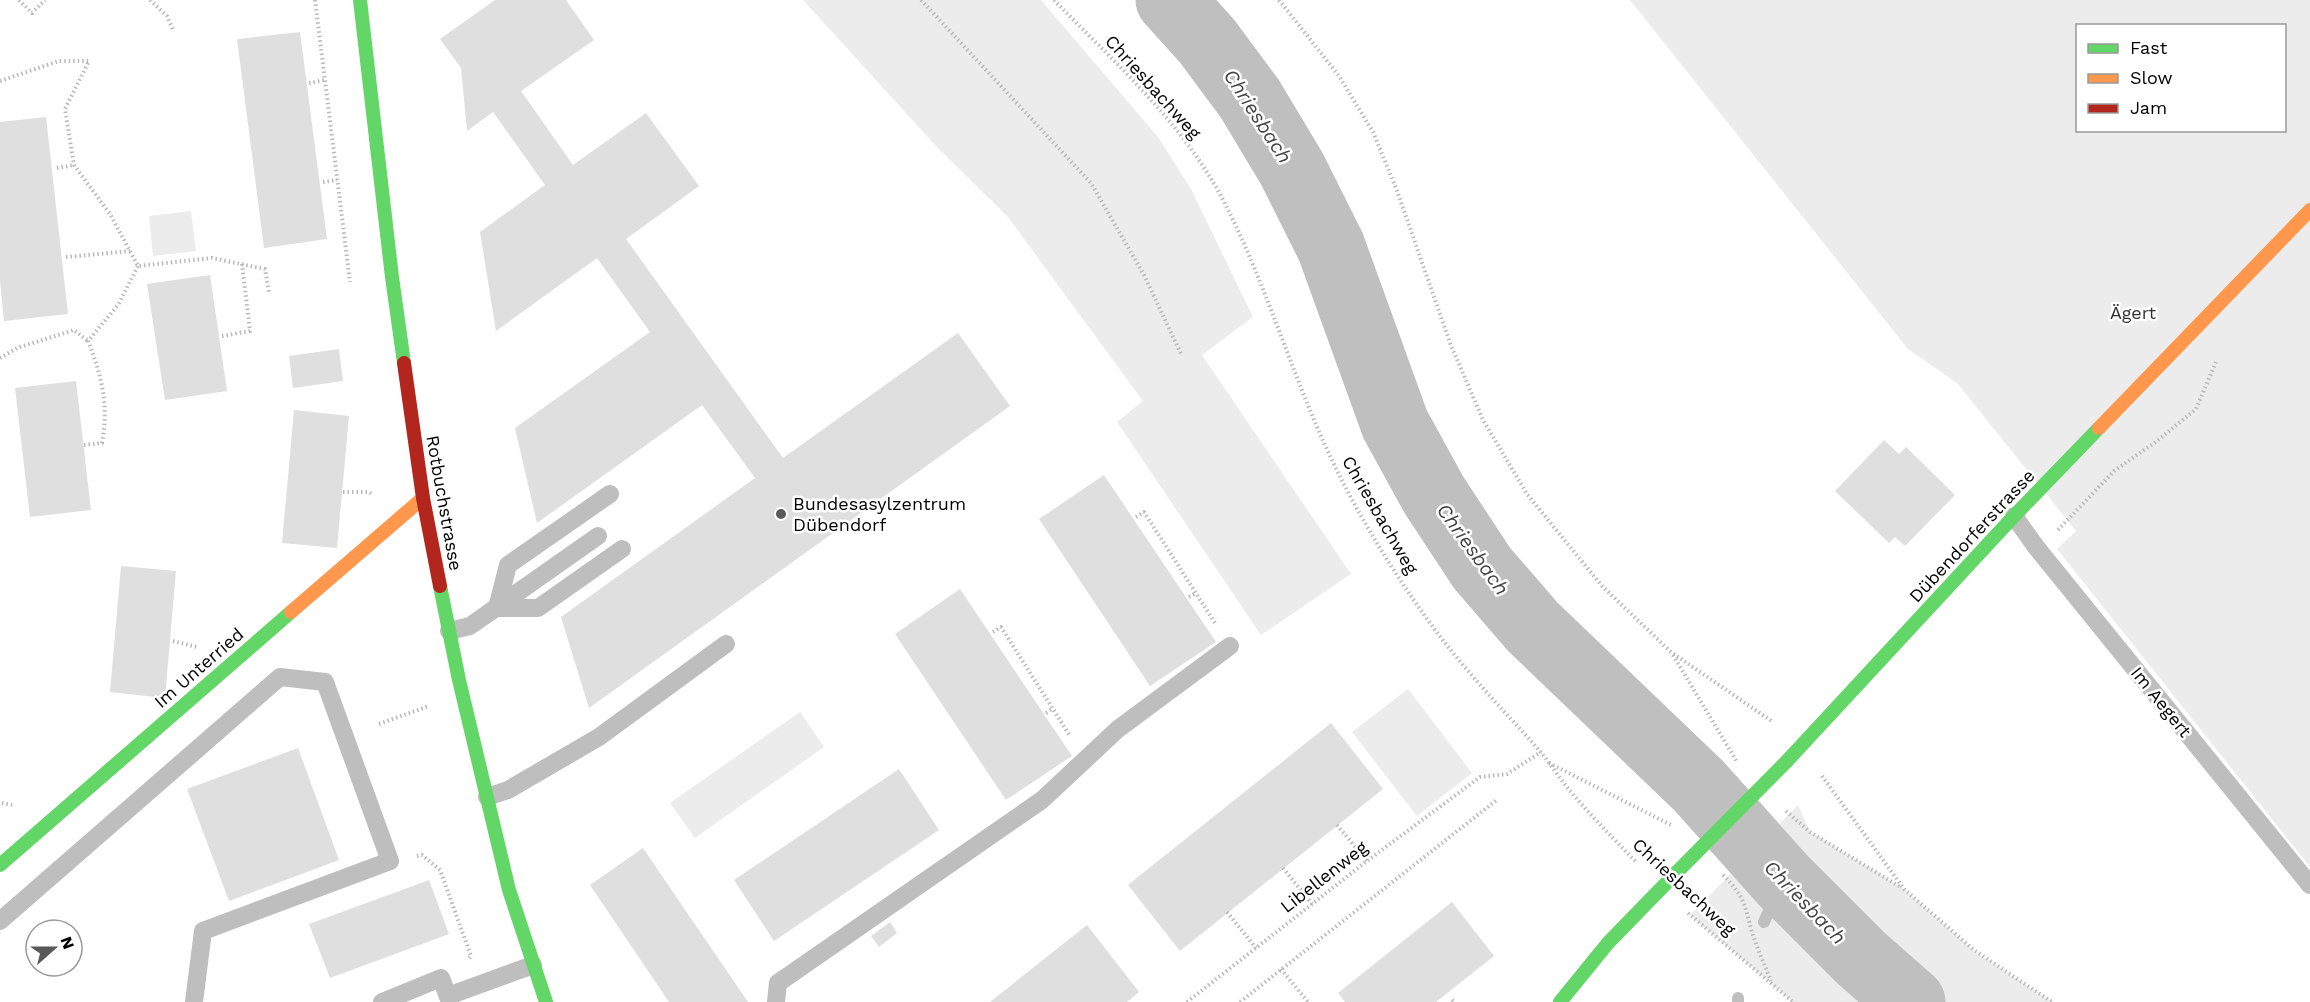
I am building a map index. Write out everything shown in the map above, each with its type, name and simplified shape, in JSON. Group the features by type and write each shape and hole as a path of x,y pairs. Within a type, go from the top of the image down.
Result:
{"street":[{"name":"Rotbuchstrasse","path":"360,0 392,277 423,498 449,631 509,890 546,1002"},
{"name":"Dübendorferstrasse","path":"1560,1002 1608,943 1787,761 2014,516 2310,210"},
{"name":"Im Unterried","path":"0,866 423,498"}],"lane":[{"path":"497,608 508,565 610,494"},
{"name":"Im Aegert","path":"2014,516 2036,547 2310,885"},
{"path":"449,631 470,626 598,536"},
{"path":"497,608 538,608 622,549"},
{"path":"487,797 508,790 599,737 726,644"},
{"path":"776,1002 778,983 1042,800 1118,729 1230,646"},
{"path":"0,921 280,677 325,682 390,861 203,931 194,1002"},
{"path":"382,1002 441,978 449,999 533,965"}],"path":[{"path":"19,0 32,13 45,0"},
{"path":"150,0 167,16 173,30"},
{"path":"315,0 350,282"},
{"path":"921,0 1091,183 1144,275 1182,356"},
{"name":"Chriesbachweg","path":"1054,0 1157,106 1193,152 1220,195 1245,247 1317,430 1348,492 1391,566 1442,639 1508,718 1541,752 1572,794 1661,889 1793,1002"},
{"path":"1279,0 1339,76 1372,132 1396,188 1450,343 1483,420 1527,494 1602,586 1639,621"},
{"path":"0,81 59,61 89,61 65,109 74,165 110,214 138,266"},
{"path":"309,83 325,80"},
{"path":"57,168 74,165"},
{"path":"323,182 337,180"},
{"path":"66,257 130,251"},
{"path":"138,266 212,258 266,269 269,292"},
{"path":"222,336 250,331 242,264"},
{"path":"88,341 118,305 138,266"},
{"path":"0,358 16,348 74,330 88,341 100,372 106,422 102,443 84,445"},
{"path":"1136,517 1144,512 1230,646"},
{"path":"1189,597 1196,593"},
{"path":"993,632 1001,627 1085,760"},
{"path":"379,723 435,704"},
{"path":"1046,712 1053,708"},
{"name":"Libellenweg","path":"1187,1002 1367,861 1480,777 1507,774 1541,752"},
{"path":"1240,1002 1498,799"},
{"path":"1337,825 1367,861"},
{"path":"390,861 422,855 440,870 471,957 441,978"},
{"path":"1283,868 1312,904"},
{"path":"1227,912 1256,948"},
{"path":"1974,951 2052,1002"},
{"path":"1281,969 1308,1002"}],"green space":[{"path":"803,0 1041,0 1158,137 1191,189 1253,317 1202,355 1351,574 1261,635 1117,422 1143,401 1008,217 936,146"},
{"name":"Ägert","path":"1630,0 2310,0 2310,867 2057,549 2076,531 1957,383 1908,349"},
{"path":"191,211 196,251 153,256 149,216"},
{"path":"1408,689 1472,773 1417,816 1352,732"},
{"path":"800,712 824,747 695,838 670,803"},
{"path":"1798,805 1810,832 1904,889 1974,951 2052,1002 1793,1002 1690,915"}],"building":[{"path":"495,0 566,0 594,40 521,91 573,165 646,113 699,186 626,239 783,458 958,333 1010,406 589,708 561,617 755,478 702,405 537,523 515,428 650,332 597,258 496,331 480,232 545,185 493,112 467,131 461,68 440,39"},
{"path":"300,32 327,239 264,248 237,39"},
{"path":"46,117 68,314 4,321 0,281 0,122"},
{"path":"210,275 227,391 165,400 147,284"},
{"path":"339,349 343,381 293,388 289,356"},
{"path":"76,381 91,510 30,517 15,388"},
{"path":"294,410 349,416 337,548 282,543"},
{"path":"1884,440 1899,454 1906,447 1955,495 1905,546 1895,537 1889,543 1835,491"},
{"path":"1104,475 1216,642 1150,686 1039,519"},
{"path":"121,566 176,571 165,698 110,692"},
{"path":"960,589 1072,756 1006,800 895,634"},
{"path":"1331,723 1383,789 1180,951 1128,885"},
{"path":"298,748 339,860 229,901 187,789"},
{"path":"899,769 939,830 774,941 734,880"},
{"path":"643,848 748,1002 669,1002 590,885"},
{"path":"429,880 449,934 330,978 309,924"},
{"path":"1452,902 1494,956 1436,1002 1345,1002 1338,993"},
{"path":"890,922 897,933 879,947 871,936"},
{"path":"1087,925 1139,992 1127,1002 990,1002"}],"waterway":[{"name":"Chriesbach","path":"1170,0 1207,41 1250,99 1292,169 1331,247 1395,424 1434,495 1482,568 1533,627 1699,786 1783,880 1862,959 1911,1002"},
{"path":"1764,922 1783,880"}],"traffic: fast":[{"path":"360,0 404,363"},
{"path":"1787,761 2014,516 2099,428"},
{"path":"440,586 459,680 509,890 546,1002"},
{"path":"0,865 291,612"},
{"path":"1677,872 1787,761"},
{"path":"1560,1002 1608,943 1677,872"}],"traffic: slow":[{"path":"2099,428 2310,210"},
{"path":"291,612 423,498"}],"traffic: jam":[{"path":"404,363 423,498 440,586"}],"place":[{"name":"Bundesasylzentrum Dübendorf","path":"781,514"}]}
